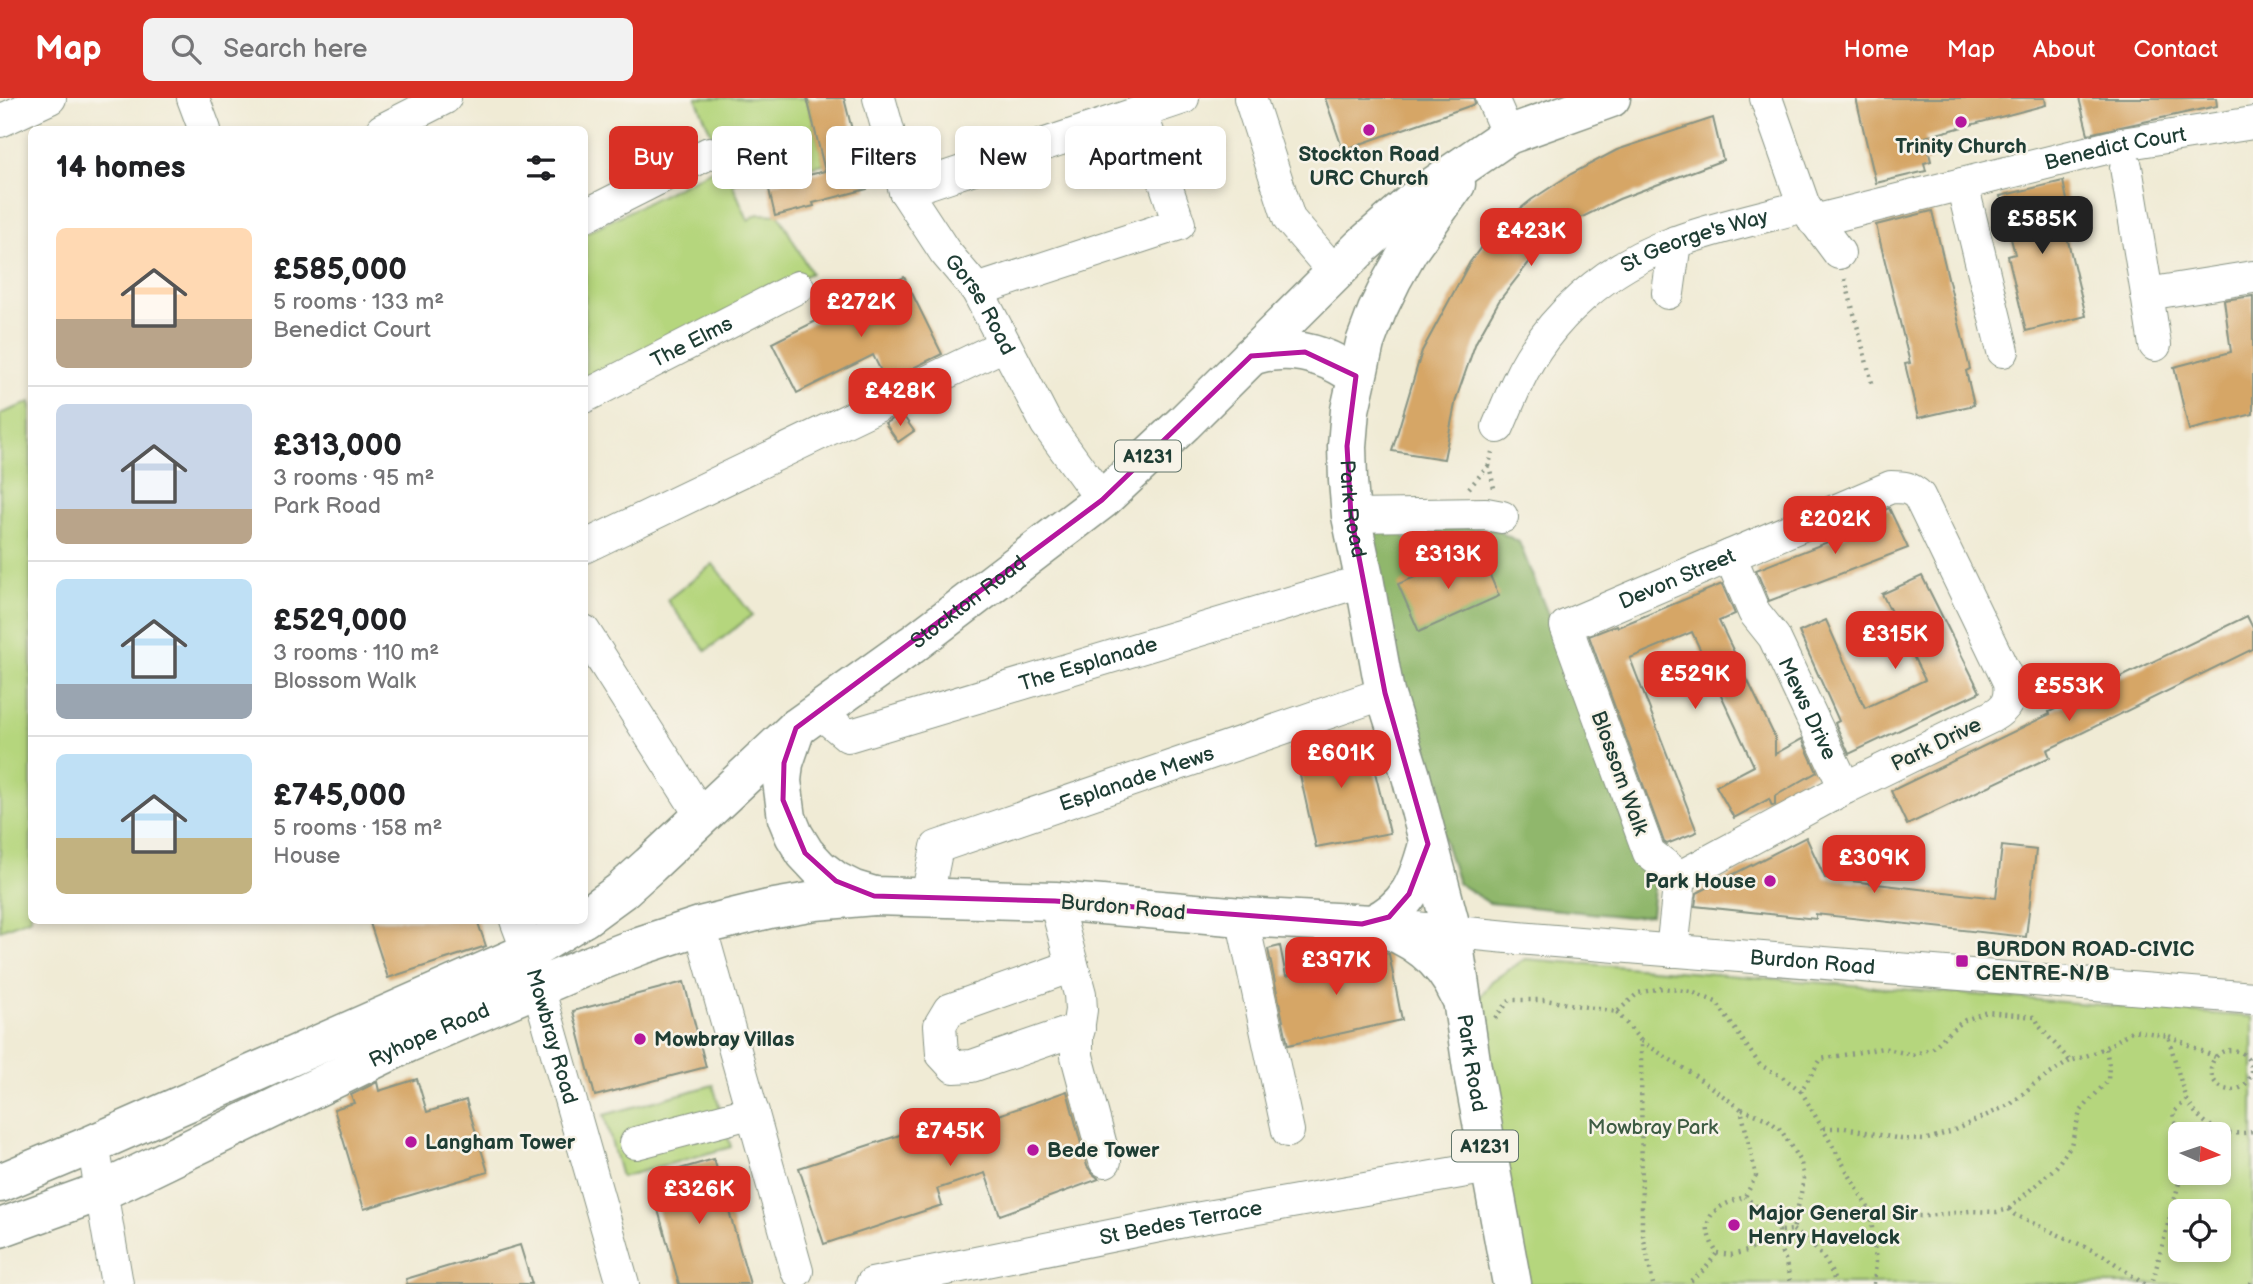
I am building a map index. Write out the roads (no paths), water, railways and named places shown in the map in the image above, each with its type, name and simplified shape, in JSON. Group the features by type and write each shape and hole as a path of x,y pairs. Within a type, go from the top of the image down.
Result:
{"main road":[{"name":"Stockton Road","path":"690,828 807,720 957,611 1102,500 1400,213 1508,135 1611,98"},
{"name":"Stockton Road","path":"1428,222 1476,156"},
{"name":"Park Road","path":"1428,222 1403,260 1377,311 1356,376 1347,446 1351,516 1385,693 1411,776 1452,931 1489,1167 1512,1284"},
{"path":"1251,356 1266,351 1305,352 1332,361 1356,376"},
{"name":"A1231","path":"807,720 784,763 783,800 794,835 805,853 836,881 874,896"},
{"name":"Ryhope Road","path":"588,915 621,891 690,828"},
{"path":"1387,914 1420,870 1428,845"},
{"name":"Ryhope Road","path":"0,1228 102,1191 408,1043 642,945 700,926 769,909 815,901 874,896"},
{"name":"Burdon Road","path":"874,896 1055,901 1242,916 1387,914"},
{"name":"A1231","path":"1387,914 1448,976 1463,1006"},
{"name":"Ryhope Road","path":"0,1183 93,1144 522,936 562,924"}],"street":[{"path":"0,121 50,98"},
{"path":"192,98 203,126"},
{"path":"390,126 445,98"},
{"name":"Gorse Road","path":"879,98 905,191 946,252 977,290 1046,423 1102,500"},
{"path":"905,191 1183,98"},
{"path":"1492,98 1508,135"},
{"path":"1766,98 1809,213 1839,253"},
{"path":"1253,99 1289,219 1335,273"},
{"path":"977,290 1179,224 1141,112"},
{"name":"Benedict Court","path":"1809,213 1962,184 2122,144 2253,123"},
{"path":"588,214 709,153"},
{"path":"2126,167 2155,345"},
{"path":"1962,184 2003,351"},
{"name":"St George's Way","path":"1498,428 1517,381 1540,344 1577,299 1616,271 1675,242 1809,213"},
{"path":"1668,293 1675,242"},
{"path":"2147,293 2253,276"},
{"name":"The Elms","path":"588,395 798,287"},
{"path":"588,545 1004,345"},
{"name":"Devon Street","path":"1566,626 1891,487 1905,486 1913,490 1919,496 1929,517"},
{"path":"1351,516 1486,514 1502,517"},
{"name":"Park Drive","path":"1680,877 1845,788 2002,710 2011,696 2009,681 1929,517"},
{"name":"Mews Drive","path":"1730,556 1754,612 1774,637 1845,788"},
{"name":"The Esplanade","path":"807,720 848,736 1336,589 1364,578"},
{"name":"Blossom Walk","path":"1566,626 1649,853 1680,877"},
{"path":"588,638 690,828"},
{"name":"Esplanade Mews","path":"927,897 937,847 1385,693"},
{"name":"Park Road","path":"1428,845 1441,876 1462,904 1488,924 1518,939"},
{"path":"1672,951 1680,877"},
{"path":"1055,901 1080,994 1077,1056 1105,1161"},
{"name":"Burdon Road","path":"1387,914 1452,931 1518,939 2253,998"},
{"path":"1242,916 1288,1131"},
{"path":"700,926 797,1271"},
{"name":"Mowbray Road","path":"522,936 623,1284"},
{"path":"1072,966 948,1010 940,1025 943,1054 954,1066 972,1066 1079,1029"},
{"path":"636,1143 752,1112"},
{"path":"93,1144 117,1284"},
{"name":"St Bedes Terrace","path":"872,1284 1184,1221 1489,1167"}],"place":[{"name":"Trinity Church","path":"1961,122"},
{"name":"Stockton Road URC Church","path":"1369,130"},
{"name":"Park House","path":"1770,881"},
{"name":"BURDON ROAD-CIVIC CENTRE-N/B","path":"1962,961"},
{"name":"Mowbray Villas","path":"640,1039"},
{"name":"Langham Tower","path":"411,1142"},
{"name":"Bede Tower","path":"1033,1150"},
{"name":"Major General Sir Henry Havelock","path":"1734,1225"}],"park label":[{"name":"Mowbray Park","path":"1653,1127"}]}
